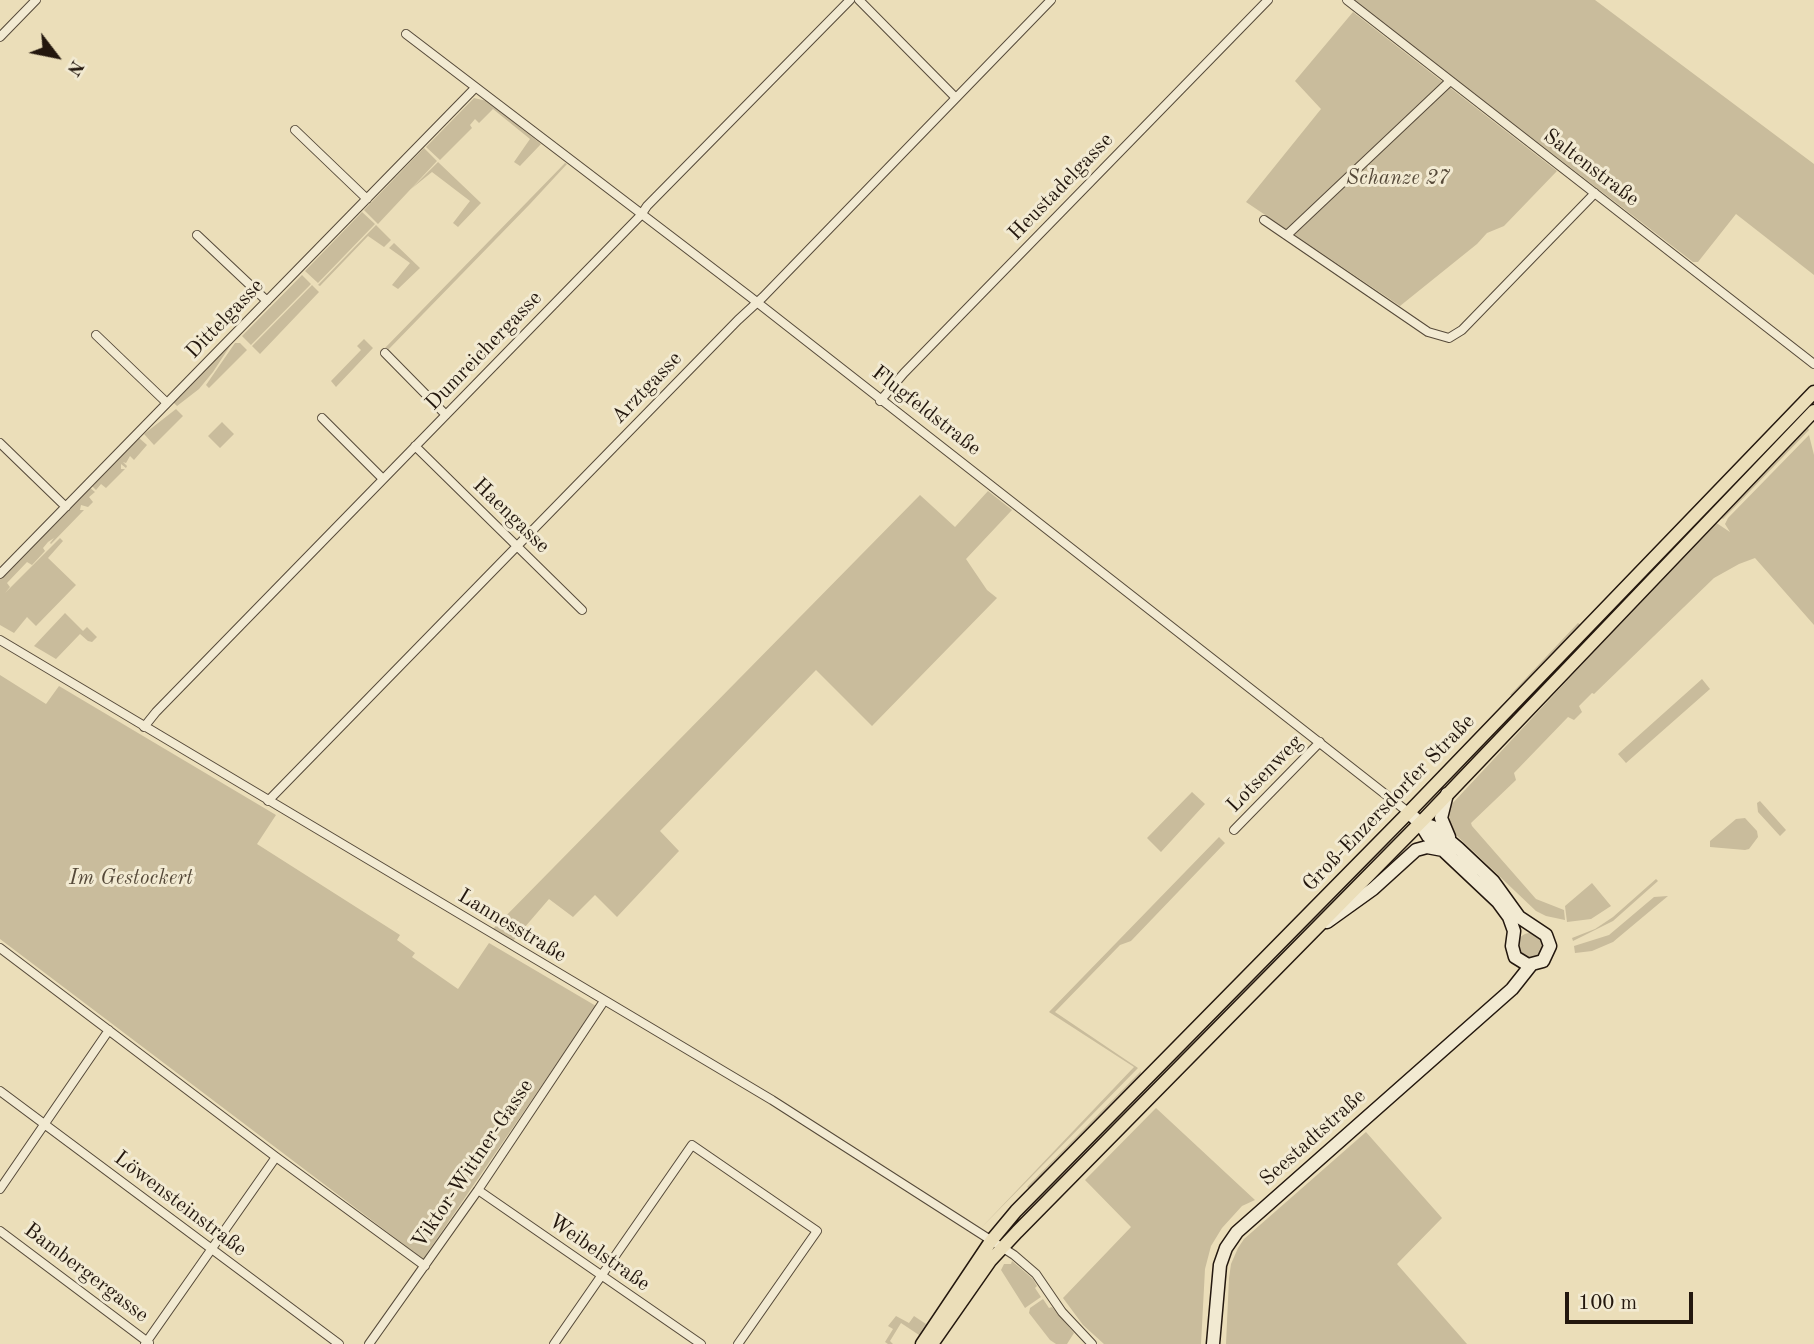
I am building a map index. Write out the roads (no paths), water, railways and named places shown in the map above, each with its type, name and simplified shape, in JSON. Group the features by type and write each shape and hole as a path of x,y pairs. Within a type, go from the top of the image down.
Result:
{"main road":[{"name":"Groß-Enzersdorfer Straße","path":"997,1245 1016,1211 1408,812 1814,392"},
{"name":"Groß-Enzersdorfer Straße","path":"997,1245 1420,823 1814,411"},
{"path":"922,1344 997,1245"},
{"path":"932,1344 990,1261 997,1245"}],"street":[{"path":"0,37 36,0"},
{"name":"Dumreichergasse","path":"144,727 647,206 850,0"},
{"path":"859,0 956,98"},
{"name":"Arztgasse","path":"268,801 1051,0"},
{"name":"Heustadelgasse","path":"880,401 923,353 1268,0"},
{"name":"Saltenstraße","path":"1347,0 1814,364"},
{"name":"Flugfeldstraße","path":"406,34 1320,742 1420,823"},
{"path":"1287,235 1450,82"},
{"name":"Dittelgasse","path":"0,574 475,88"},
{"path":"295,130 367,199"},
{"path":"1264,220 1428,332 1449,338 1462,330 1595,193"},
{"path":"197,235 267,301"},
{"path":"96,335 167,403"},
{"path":"385,353 446,415"},
{"path":"322,418 383,479"},
{"path":"0,443 66,507"},
{"name":"Haengasse","path":"415,446 582,610"},
{"name":"Lannesstraße","path":"0,640 772,1100 1019,1258 1036,1274 1062,1312 1091,1344"},
{"name":"Lotsenweg","path":"1234,830 1320,742"},
{"path":"1447,794 1442,824 1458,848"},
{"path":"1420,823 1423,831 1498,902 1509,917 1514,931 1513,952 1523,964 1531,965"},
{"name":"Seestadtstraße","path":"1213,1344 1220,1265 1226,1248 1237,1232 1502,995 1512,989 1531,965 1543,961 1550,946 1546,935 1519,918 1493,881 1433,827 1420,823"},
{"path":"1297,946 1373,889 1416,850 1427,847 1443,850"},
{"path":"1512,941 1523,929 1534,927"},
{"path":"0,948 425,1266"},
{"name":"Seestadtstraße","path":"1502,995 1517,967 1517,959"},
{"name":"Viktor-Wittner-Gasse","path":"369,1344 478,1190 604,1001"},
{"path":"0,1189 109,1030"},
{"name":"Löwensteinstraße","path":"0,1091 339,1344"},
{"path":"554,1344 692,1145 817,1231 738,1344"},
{"path":"147,1343 276,1157"},
{"name":"Weibelstraße","path":"478,1190 701,1344"},
{"name":"Bambergergasse","path":"0,1231 147,1343"}],"park label":[{"name":"Schanze 27","path":"1398,178"},
{"name":"Im Gestockert","path":"131,878"}]}
